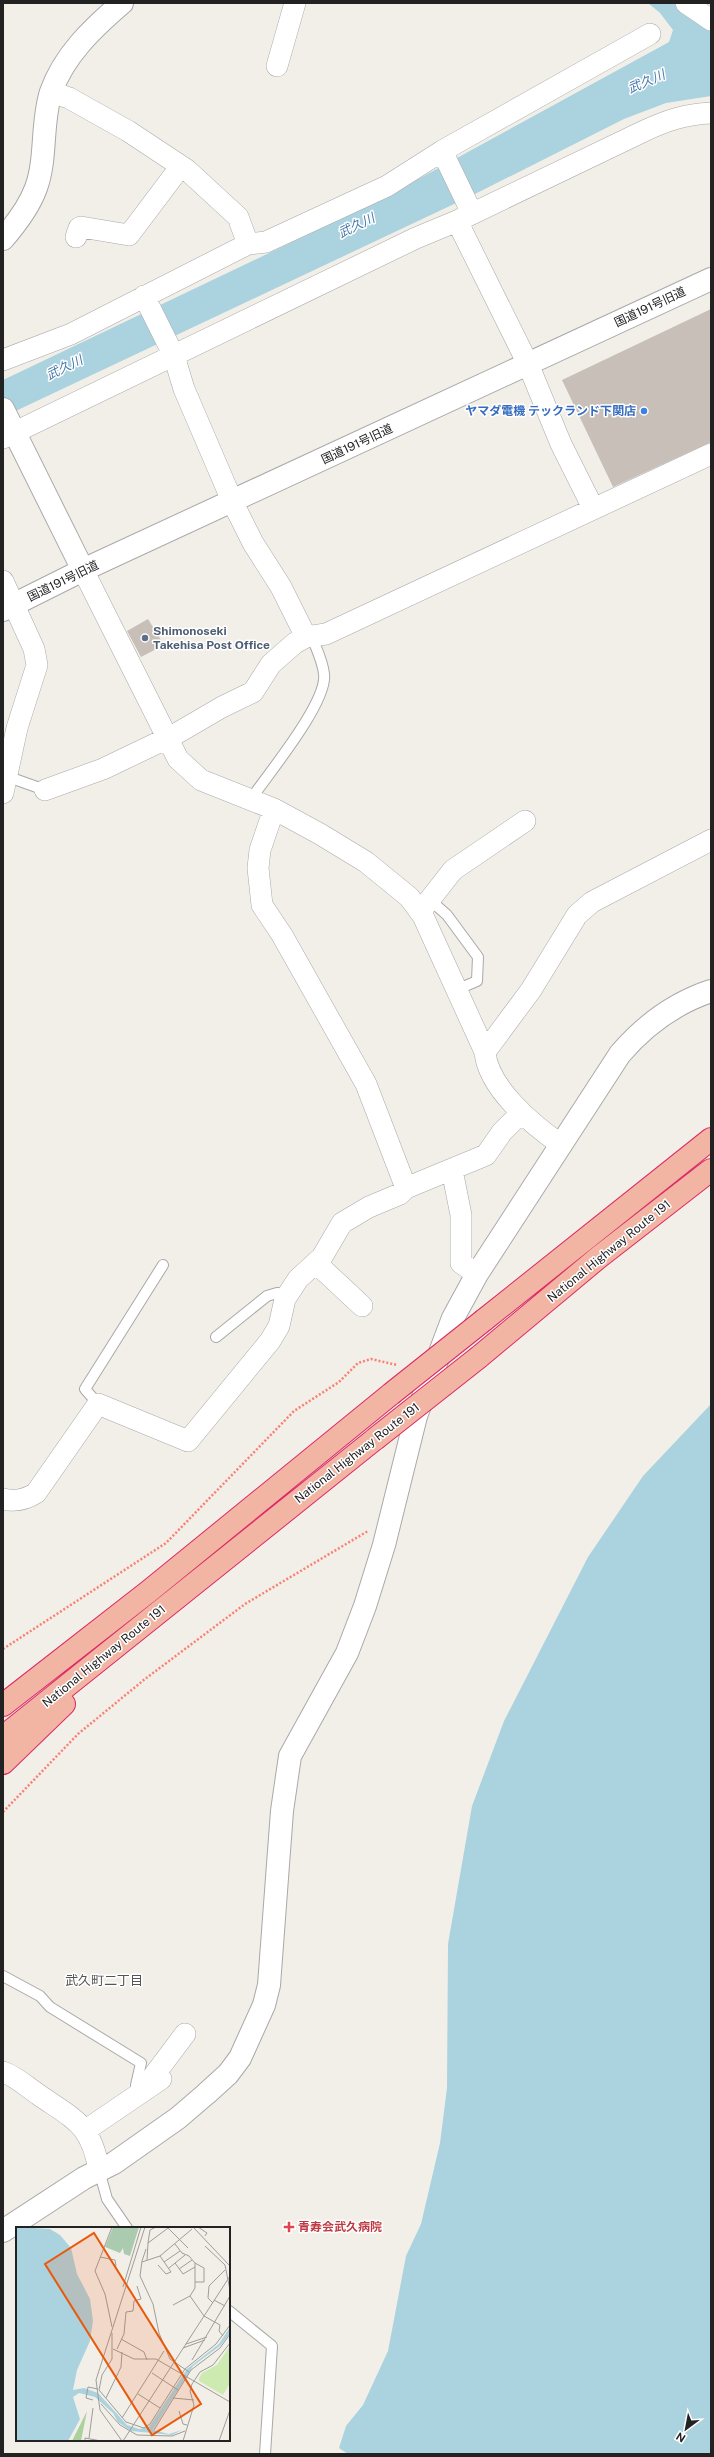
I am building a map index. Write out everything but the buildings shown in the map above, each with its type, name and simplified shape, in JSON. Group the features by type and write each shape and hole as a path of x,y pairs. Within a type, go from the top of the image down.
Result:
{"highway":[{"name":"National Highway Route 191","path":"3,1705 148,1592 391,1394 711,1139"},
{"name":"National Highway Route 191","path":"3,1737 479,1357 599,1256 711,1170"},
{"path":"3,1763 165,1608"}],"street":[{"path":"3,239 19,219 37,187 45,117 51,92 76,48 97,25 122,3"},
{"path":"277,66 295,3"},
{"path":"686,3 710,17"},
{"path":"3,360 71,334 146,300 248,244 266,242 380,189 650,34"},
{"path":"51,92 69,98 128,131 181,166 238,217 248,244"},
{"path":"7,425 31,426 173,353 416,238 463,214 667,120 690,114 711,113"},
{"path":"443,154 463,214 561,444 594,508"},
{"path":"76,237 79,228 81,227 129,235 181,166"},
{"name":"国道191号旧道","path":"8,608 83,570 233,502 711,279"},
{"path":"146,300 173,353 184,389 252,543 281,587 309,637"},
{"path":"7,425 83,570 166,738 178,759 201,780 274,809 366,862 409,897 424,905 456,990 485,1052 486,1060 498,1082 520,1114 560,1144"},
{"path":"45,790 103,769 253,692 271,664 295,643 309,637 326,634 711,454"},
{"path":"3,581 8,608 34,649 37,665 17,728 4,785"},
{"path":"274,809 260,850 258,868 262,905 282,935 366,1084 406,1188"},
{"path":"424,905 453,870 525,822"},
{"path":"485,1052 531,990 577,915 592,902 711,840"},
{"path":"3,2231 84,2178 114,2163 178,2118 228,2074 240,2058 256,2026 264,2005 268,1985 282,1811 290,1756 349,1646 384,1545 416,1416 453,1318 477,1274 611,1066 631,1041 663,1015 711,991"},
{"path":"3,1499 15,1501 27,1498 36,1493 98,1404 188,1441 270,1341 279,1326 287,1295 298,1279 316,1263 336,1230 348,1218 395,1196 406,1188 486,1155 502,1132 520,1114"},
{"path":"452,1170 461,1215 461,1263 477,1274"},
{"path":"316,1263 362,1306"},
{"path":"141,2092 185,2034"},
{"path":"3,2072 68,2113 86,2130 95,2149 99,2170"},
{"path":"86,2130 161,2078"}],"lane":[{"path":"251,799 307,719 323,688 324,674 309,637"},
{"path":"4,785 45,790"},
{"path":"424,905 447,915 478,957 477,981 456,990"},
{"path":"98,1404 85,1389 163,1265"},
{"path":"216,1337 267,1296 277,1293 287,1295"},
{"path":"3,1976 40,1996 50,2007 141,2063 136,2084 141,2092"},
{"path":"99,2170 107,2199 126,2227"},
{"path":"230,2312 272,2346 265,2454"}],"path":[{"path":"3,1649 171,1539 294,1411 339,1382 358,1363 371,1359 399,1366"},
{"path":"3,1812 78,1734 145,1679 244,1604 370,1530"}],"water":[{"name":"武久川","path":"648,3 674,3 692,18 711,27 711,96 666,103 624,119 471,196 3,417 3,380 378,201 669,42 673,30 660,13"},
{"path":"711,1404 711,2454 348,2454 339,2448 346,2426 363,2405 388,2351 406,2256 421,2224 440,2143 447,2088 448,1944 472,1806 504,1721 588,1557 643,1476"}],"place":[{"name":"ヤマダ電機 テックランド下関店","path":"644,411"},
{"name":"Shimonoseki Takehisa Post Office","path":"145,638"},
{"name":"青寿会武久病院","path":"289,2227"}],"district":[{"name":"武久町二丁目","path":"104,1980"}]}
